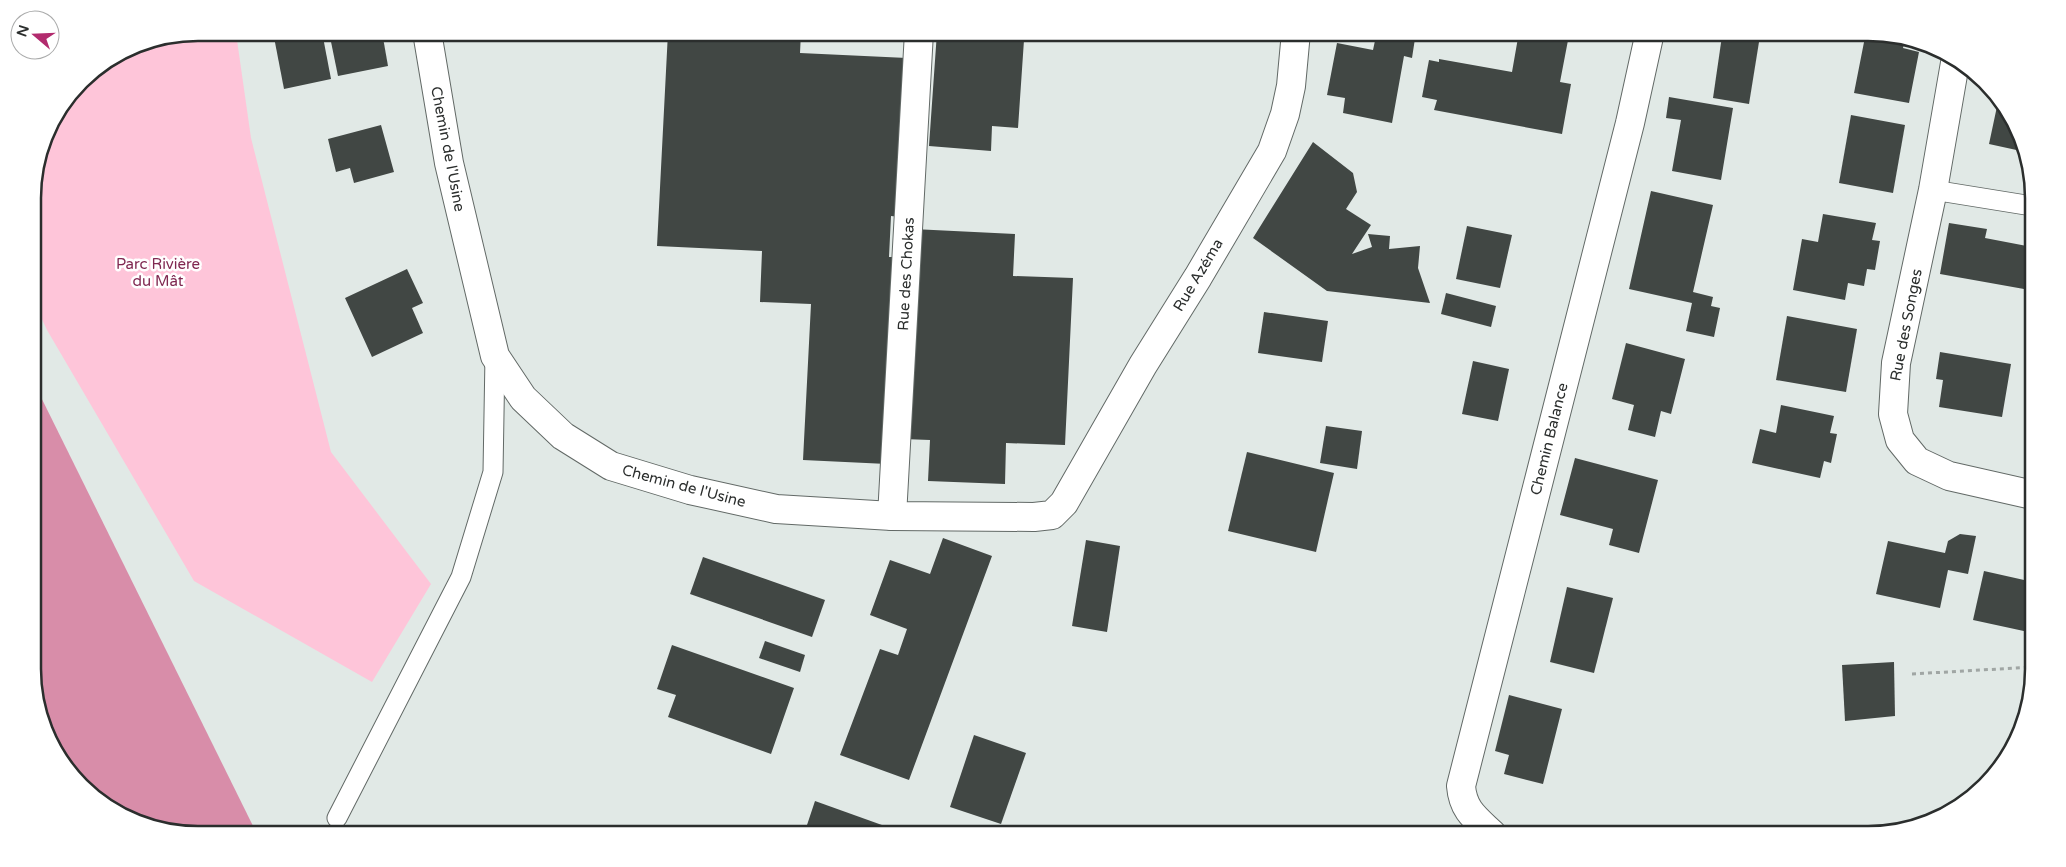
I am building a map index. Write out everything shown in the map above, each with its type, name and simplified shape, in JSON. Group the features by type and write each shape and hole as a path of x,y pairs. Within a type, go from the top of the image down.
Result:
{"street":[{"name":"Rue Azéma","path":"1064,504 1142,364 1198,277 1272,151 1285,114 1291,86 1295,41"},
{"name":"Chemin Balance","path":"1483,825 1467,810 1462,798 1461,786 1630,123 1648,41"},
{"name":"Chemin de l'Usine","path":"429,42 449,163 495,356 523,398 563,436 611,466 690,490 776,509 892,516 1034,517 1052,515 1064,504"},
{"name":"Rue des Chokas","path":"892,516 919,42"},
{"name":"Rue des Songes","path":"1954,68 1933,190 1896,363 1892,414 1900,440 1918,461 1949,476 2025,493"}],"lane":[{"path":"1933,190 2025,205"},
{"path":"337,818 461,577 493,472 495,356"}],"path":[{"path":"1912,674 2025,668"}],"green space":[{"name":"Parc Rivière du Mât","path":"237,42 251,138 331,452 431,584 372,682 194,581 42,319 42,188 44,168 53,138 62,120 87,87 120,62 138,53 168,44"}],"shaded area":[{"path":"42,398 253,826 198,826 168,823 129,810 95,787 80,772 57,738 44,699 41,669"}],"building":[{"path":"1375,41 1415,41 1412,58 1404,56 1392,123 1343,113 1345,98 1327,95 1337,43 1373,50"},
{"path":"1517,41 1568,41 1560,82 1571,84 1562,134 1434,110 1437,100 1422,97 1429,60 1439,62 1439,59 1512,72"},
{"path":"1721,41 1759,42 1749,104 1713,98"},
{"path":"1864,41 1903,46 1903,48 1919,52 1909,103 1854,93"},
{"path":"275,42 324,42 331,79 284,89"},
{"path":"331,42 384,42 388,66 338,76"},
{"path":"668,42 801,42 800,53 907,58 900,217 891,216 889,257 898,257 887,464 803,460 811,304 760,302 762,251 657,246"},
{"path":"936,42 1024,42 1018,128 992,126 991,151 929,146"},
{"path":"1669,97 1733,108 1721,180 1672,171 1681,120 1666,118"},
{"path":"1996,109 2013,138 2017,150 1989,144"},
{"path":"1851,115 1905,125 1893,193 1839,183"},
{"path":"381,125 394,172 354,183 350,168 336,172 328,139"},
{"path":"1313,142 1353,173 1357,192 1346,209 1371,225 1352,254 1372,247 1368,234 1390,236 1389,249 1420,246 1418,268 1430,303 1327,291 1253,238"},
{"path":"1651,191 1713,205 1693,292 1713,297 1711,306 1720,308 1714,337 1686,331 1692,303 1629,289"},
{"path":"1823,214 1876,223 1872,240 1880,241 1875,270 1867,269 1864,286 1848,283 1845,300 1793,290 1802,239 1818,242"},
{"path":"1949,223 1987,229 1985,238 2025,246 2024,289 1940,274"},
{"path":"1467,226 1512,235 1500,288 1456,279"},
{"path":"913,229 1015,234 1013,276 1073,278 1065,445 1006,443 1005,484 928,481 930,440 903,439"},
{"path":"407,269 423,303 412,308 423,333 372,357 345,298"},
{"path":"1446,293 1496,306 1491,327 1441,314"},
{"path":"1264,312 1328,321 1322,362 1258,353"},
{"path":"1787,316 1857,329 1846,392 1776,380"},
{"path":"1626,343 1685,359 1671,414 1661,411 1655,437 1628,430 1634,405 1612,399"},
{"path":"1940,352 2011,364 2002,417 1939,407 1943,380 1936,379"},
{"path":"1473,361 1509,369 1498,421 1462,414"},
{"path":"1781,405 1834,416 1830,433 1837,434 1831,463 1824,461 1820,478 1752,463 1760,429 1776,433"},
{"path":"1326,426 1362,431 1357,469 1320,463"},
{"path":"1247,452 1334,473 1316,552 1228,531"},
{"path":"1575,458 1658,480 1639,553 1609,545 1613,529 1560,515"},
{"path":"1960,534 1976,536 1968,574 1948,570 1940,608 1876,594 1888,541 1945,553 1948,541"},
{"path":"943,538 992,556 909,780 840,755 880,649 898,655 907,629 870,615 890,560 930,574"},
{"path":"1086,540 1120,546 1107,632 1072,626"},
{"path":"703,557 825,600 812,637 690,594"},
{"path":"1984,571 2025,580 2025,631 1973,620"},
{"path":"1567,587 1613,598 1594,673 1550,662"},
{"path":"765,641 805,655 800,672 759,658"},
{"path":"672,645 794,688 771,754 668,717 676,695 657,689"},
{"path":"1894,662 1895,716 1845,721 1842,665"},
{"path":"1509,695 1562,709 1543,784 1504,774 1509,755 1495,751"},
{"path":"974,735 1026,753 1001,824 950,807"},
{"path":"815,801 884,826 807,826"}]}
